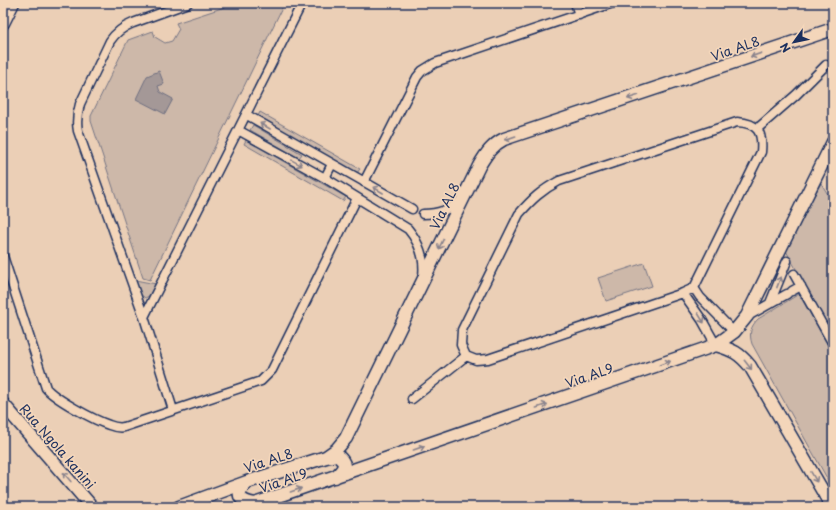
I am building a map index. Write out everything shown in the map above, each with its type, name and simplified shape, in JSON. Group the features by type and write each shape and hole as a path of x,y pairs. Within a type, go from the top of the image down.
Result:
{"street":[{"path":"3,23 12,3"},
{"path":"173,410 144,318 76,122 77,114 110,41 115,35 130,24 188,3"},
{"path":"144,318 302,3"},
{"path":"575,3 579,15"},
{"path":"364,182 422,70 435,63 613,3"},
{"name":"Via AL8","path":"179,507 247,482 326,456 336,450 346,438 484,157 496,143 833,29"},
{"path":"758,128 796,95 826,65"},
{"path":"247,115 412,209"},
{"path":"737,122 748,122 758,128 762,140 761,152 694,288 488,359 476,360 466,356 461,345 462,330 519,214 531,200 544,189 559,181 725,125 737,122"},
{"path":"238,130 325,178 408,229 413,235 419,248 423,263 424,270 422,284"},
{"name":"Via AL9","path":"250,506 716,345 734,332 747,316 833,142"},
{"path":"325,178 332,164"},
{"path":"3,256 43,380 51,394 109,425 119,428 130,426 261,381 267,377 272,370 357,198"},
{"path":"422,214 432,214 447,210 463,198"},
{"path":"780,248 833,344"},
{"path":"770,304 791,268"},
{"path":"747,316 801,286"},
{"path":"694,288 704,302 734,332"},
{"path":"683,293 702,320 716,345 731,349 740,355 750,366 832,507"},
{"path":"412,399 466,356"},
{"name":"Rua Ngola kanini","path":"3,404 92,507"},
{"path":"326,456 336,455 342,459 344,464 343,470 335,477"},
{"path":"247,482 241,488 239,493 241,498 250,506"}],"shaded area":[{"path":"237,3 284,4 150,280 143,278 91,121 91,116 128,40 153,31 155,37 165,43 172,41 179,29 176,23"},
{"path":"159,71 164,84 158,86 160,92 173,99 165,114 136,99 147,76"},
{"path":"260,112 360,169 357,173 258,116"},
{"path":"253,125 302,154 299,158 250,130"},
{"path":"246,140 346,197 343,201 244,144"},
{"path":"821,183 833,203 833,336 785,249"},
{"path":"644,263 652,286 606,301 598,278"},
{"path":"135,280 156,284 149,296 145,298 140,294"},
{"path":"799,294 833,354 833,489 751,340 750,334 752,328 758,319"}]}
